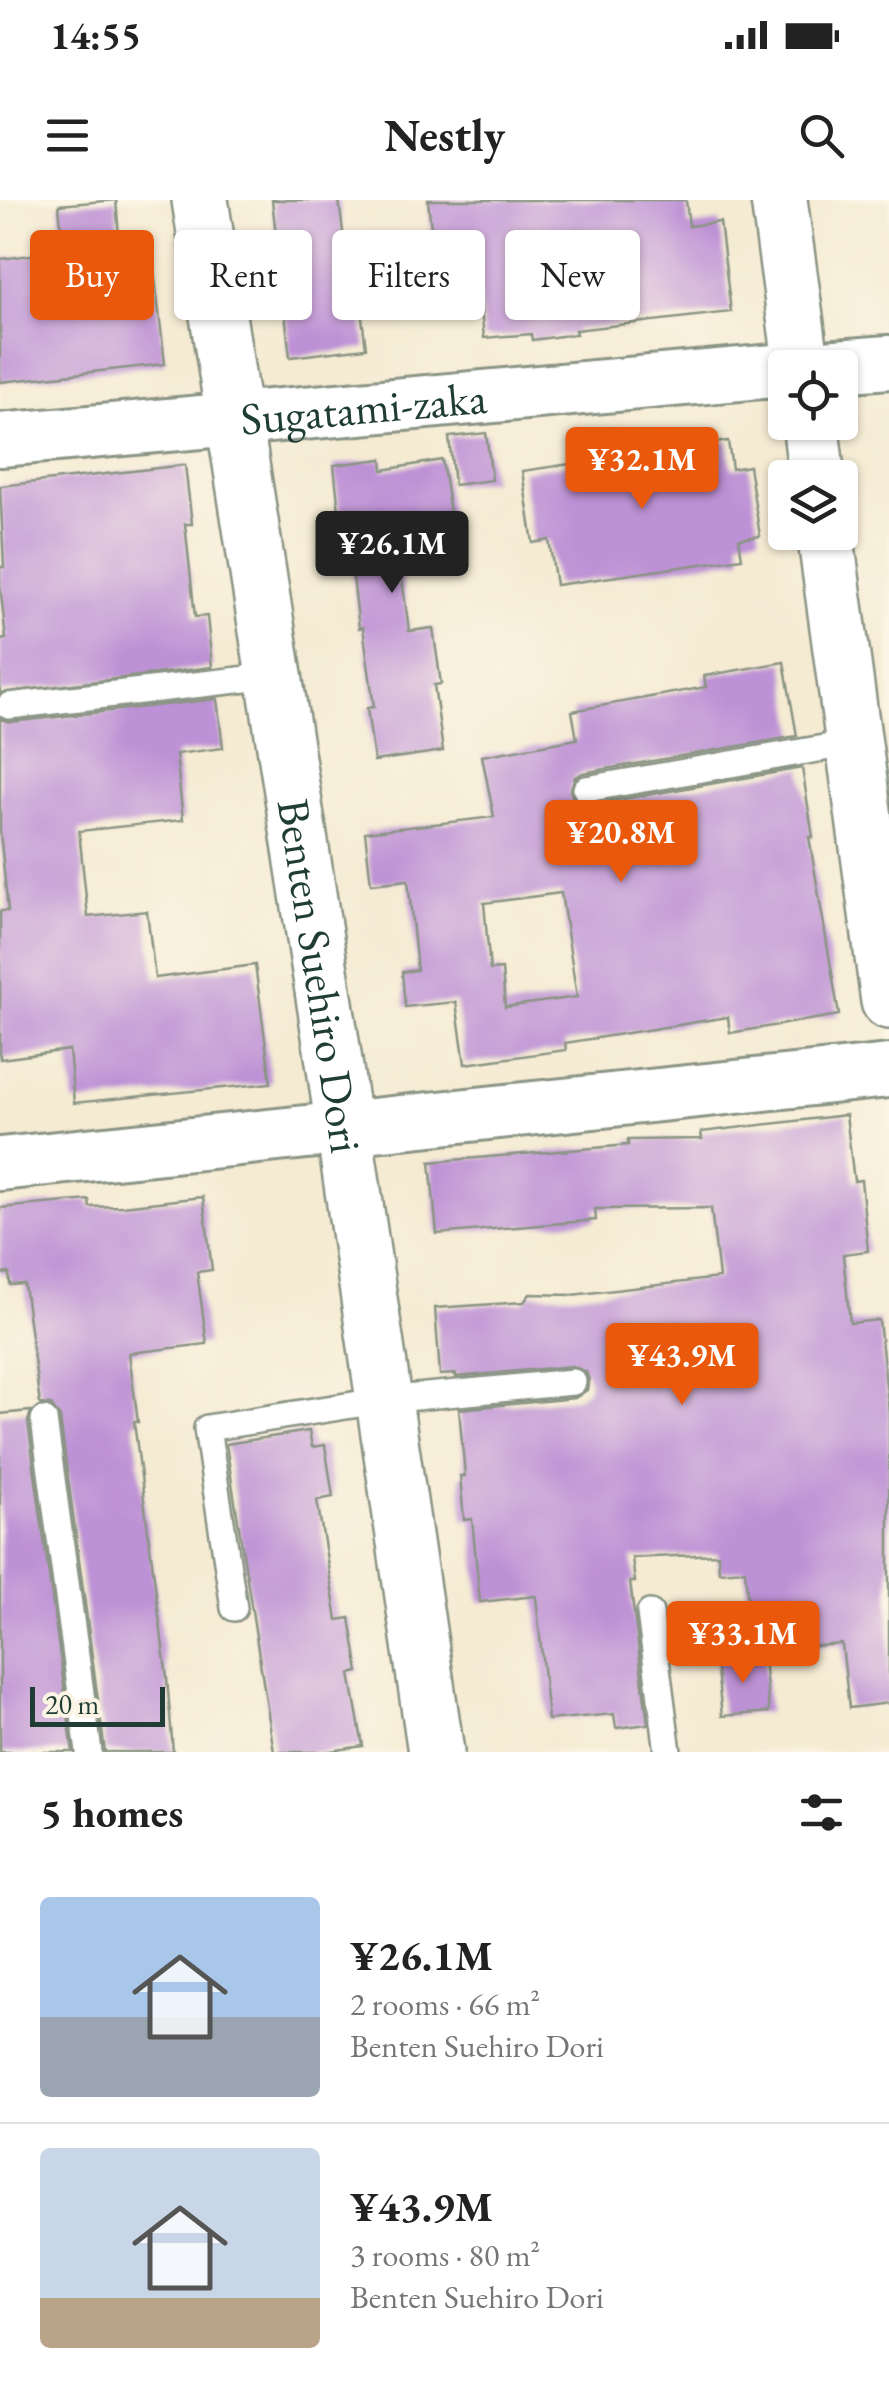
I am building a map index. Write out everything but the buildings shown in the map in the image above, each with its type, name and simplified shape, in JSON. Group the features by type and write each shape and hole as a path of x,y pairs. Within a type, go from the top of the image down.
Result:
{"street":[{"name":"Benten Suehiro Dori","path":"200,200 436,1752"},
{"path":"779,200 800,350"},
{"path":"858,364 889,362"},
{"name":"Sugatami-zaka","path":"0,440 768,372"},
{"path":"827,550 889,1001"},
{"path":"0,1164 889,1072"}],"lane":[{"path":"9,706 274,676"},
{"path":"586,788 854,743"},
{"path":"234,1608 208,1428 384,1400 574,1382"},
{"path":"44,1420 89,1752"},
{"path":"650,1613 668,1752"}]}
